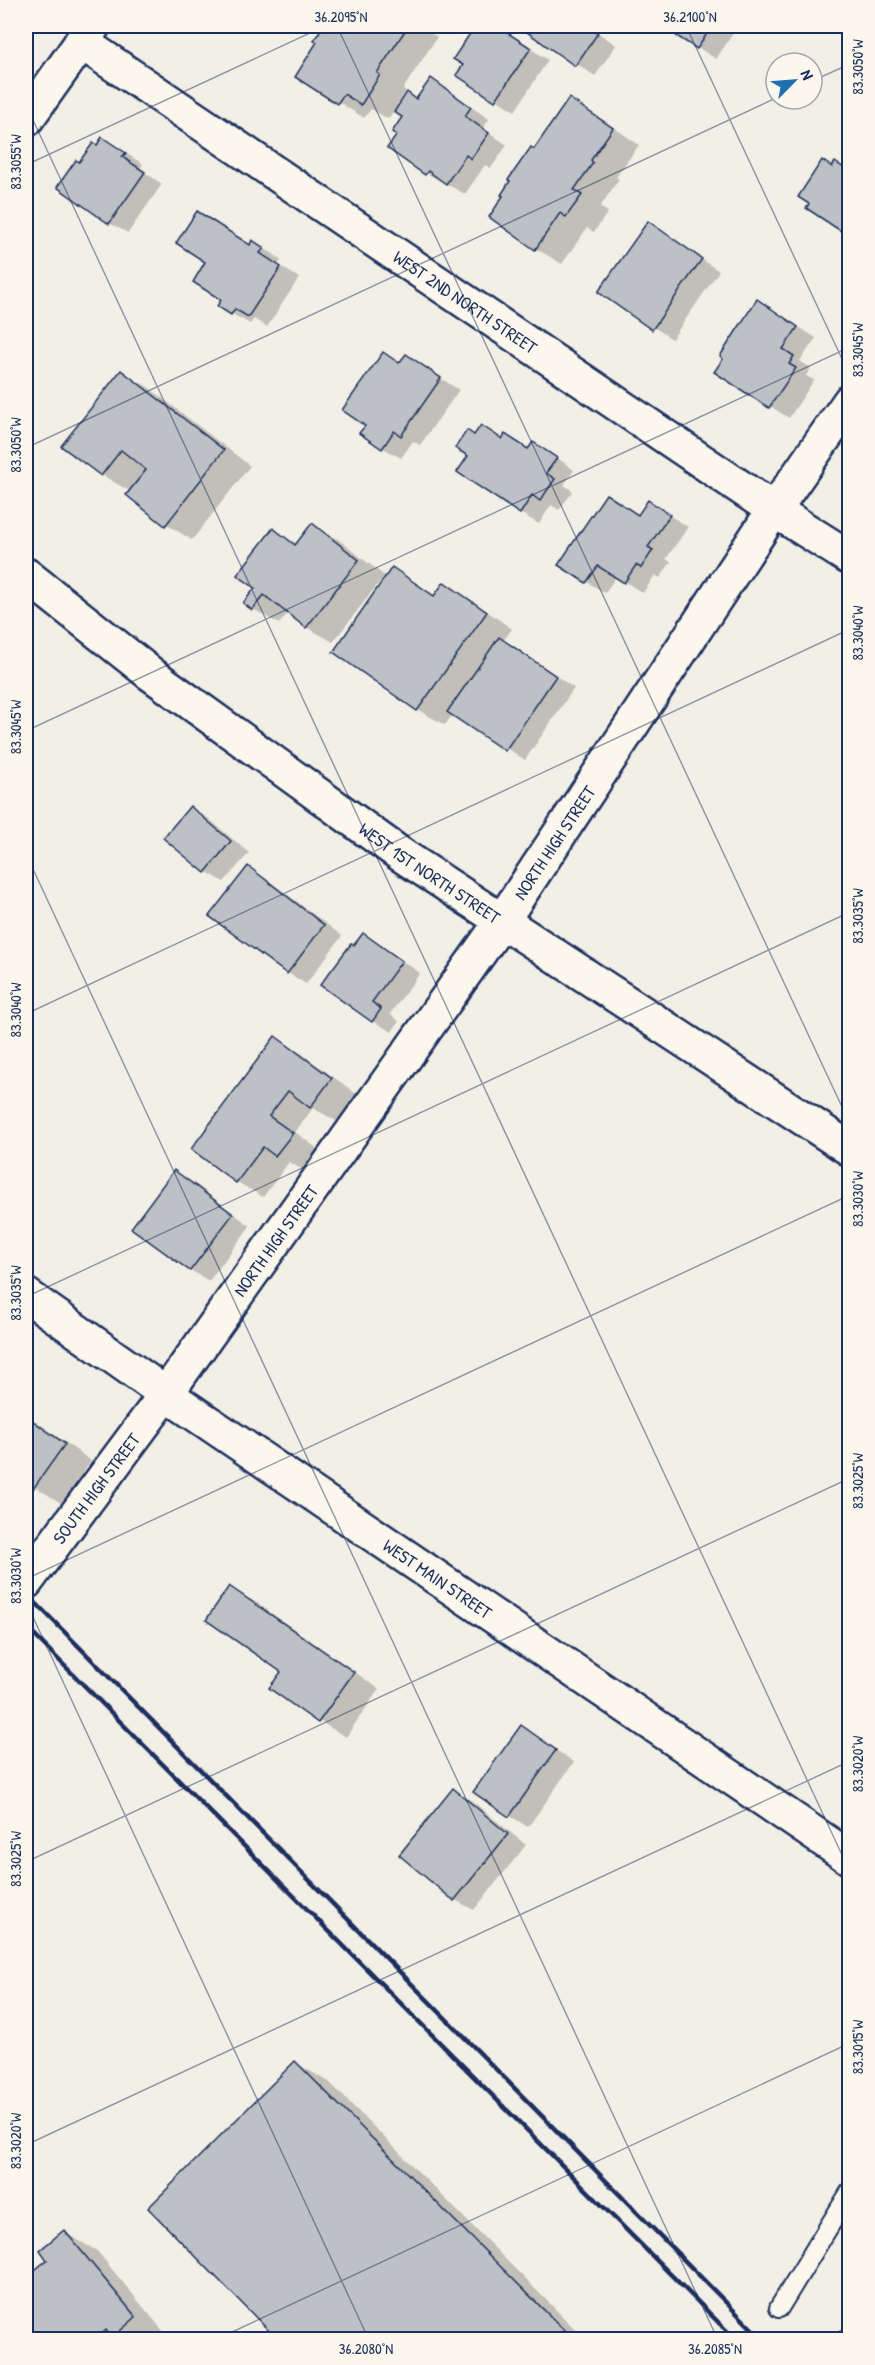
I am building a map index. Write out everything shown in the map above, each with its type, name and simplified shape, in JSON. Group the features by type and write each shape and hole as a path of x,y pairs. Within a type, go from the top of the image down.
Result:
{"street":[{"path":"26,120 87,34"},
{"name":"WEST 2ND NORTH STREET","path":"87,34 774,510 849,558"},
{"name":"NORTH HIGH STREET","path":"166,1394 502,921 774,510 849,401"},
{"name":"WEST 1ST NORTH STREET","path":"26,575 151,674 400,854 849,1149"},
{"name":"WEST MAIN STREET","path":"26,1295 166,1394 849,1858"},
{"name":"SOUTH HIGH STREET","path":"26,1582 166,1394"}],"lane":[{"path":"778,2308 849,2192"}],"building":[{"path":"323,26 408,26 377,73 380,75 361,105 344,94 337,104 295,77 317,42 314,40"},
{"path":"475,26 497,26 531,48 495,101 456,75 463,65 453,59"},
{"path":"531,26 587,26 598,33 575,66 527,32"},
{"path":"661,26 712,26 697,49"},
{"path":"431,78 471,107 465,116 489,133 471,159 466,155 446,184 428,171 425,175 387,148 397,135 392,132 402,117 394,112 407,92 416,99"},
{"path":"569,98 613,128 574,190 582,195 566,217 560,213 535,250 489,217 503,196 501,195 510,181 508,180 531,147 534,149"},
{"path":"102,137 126,153 122,157 145,172 109,224 57,187 76,160 79,162 93,143 97,145"},
{"path":"822,160 832,167 835,162 850,172 850,237 806,208 809,204 798,197"},
{"path":"197,211 250,245 252,240 264,248 260,253 281,267 248,317 235,309 231,315 217,306 221,300 193,282 205,262 176,243"},
{"path":"648,221 702,259 652,330 598,292"},
{"path":"757,299 798,327 783,349 794,356 789,364 796,368 769,408 714,372 723,359 720,356"},
{"path":"383,352 399,363 406,354 441,378 401,436 394,431 382,449 359,433 365,426 342,410"},
{"path":"121,370 224,450 165,526 126,495 146,470 121,450 101,476 61,446"},
{"path":"481,425 502,439 505,434 528,449 533,442 557,458 546,473 555,479 540,501 532,495 520,514 457,472 468,456 455,448 467,430 474,435"},
{"path":"606,494 638,515 648,500 670,515 648,547 653,550 641,568 636,565 624,583 598,566 586,583 558,565"},
{"path":"312,523 359,560 306,628 264,595 252,610 243,603 255,588 237,575 273,528 295,545"},
{"path":"392,567 434,596 444,582 487,612 417,711 333,652"},
{"path":"499,637 556,676 505,751 447,712"},
{"path":"190,806 231,841 205,873 163,838"},
{"path":"248,866 324,925 287,974 209,916"},
{"path":"363,933 402,961 372,1002 381,1009 372,1022 320,985 351,944 354,945"},
{"path":"275,1036 332,1078 310,1108 288,1091 269,1116 293,1133 275,1156 263,1147 236,1183 191,1149"},
{"path":"174,1170 233,1214 190,1271 131,1228"},
{"path":"26,1416 65,1444 33,1489 26,1483"},
{"path":"229,1586 354,1672 318,1723 269,1688 281,1672 206,1620"},
{"path":"521,1725 556,1750 509,1817 473,1792"},
{"path":"453,1788 508,1834 454,1901 399,1855"},
{"path":"295,2061 574,2340 278,2340 148,2208"},
{"path":"64,2230 136,2317 112,2338 106,2330 95,2340 26,2340 26,2277 47,2260 40,2250"}],"railway":[{"path":"26,1593 763,2340"},
{"path":"26,1627 736,2340"}]}
